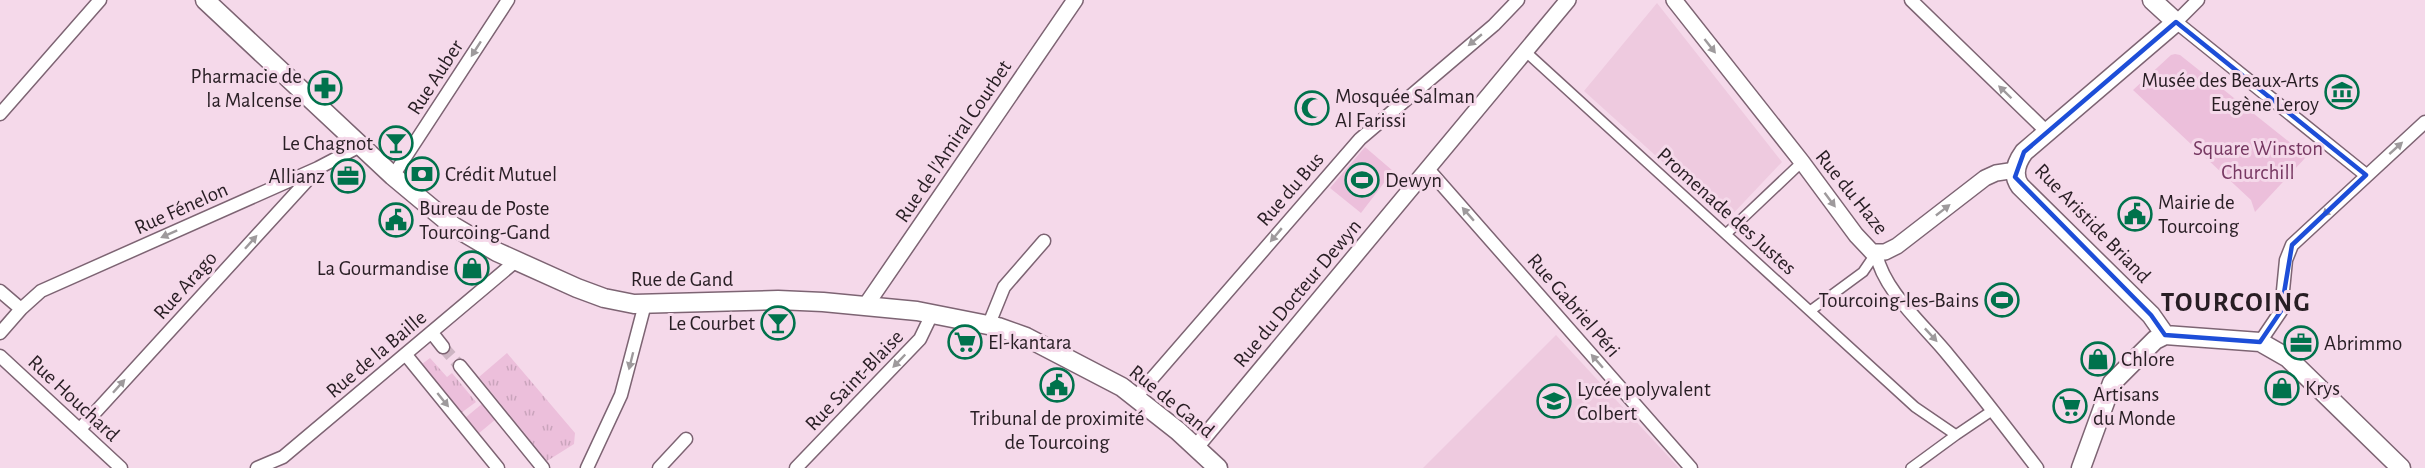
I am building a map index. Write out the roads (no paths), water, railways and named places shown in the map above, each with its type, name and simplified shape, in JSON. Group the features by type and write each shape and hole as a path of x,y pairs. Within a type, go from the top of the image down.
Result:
{"main road":[{"name":"Rue de Gand","path":"206,0 393,176 453,226 474,240 516,261 591,293 614,300 645,304 786,300 866,305 989,324 1026,337 1110,379 1136,397 1205,460"},
{"path":"2016,170 2024,152 2176,22 2152,0"},
{"name":"Rue Aristide Briand","path":"2016,170 2015,177 2020,186 2151,315 2165,334"},
{"path":"2081,468 2112,383 2155,340 2165,334 2260,342 2288,358 2401,468"}],"street":[{"path":"0,114 100,0"},
{"name":"Rue Auber","path":"393,176 508,0"},
{"name":"Rue de l'Amiral Courbet","path":"866,305 1075,0"},
{"name":"Rue du Bus","path":"1136,397 1360,139 1494,25 1518,0"},
{"name":"Rue du Docteur Dewyn","path":"1205,460 1428,169 1568,0"},
{"name":"Rue du Haze","path":"1674,0 1802,162 1856,235 1867,248 1876,253 1881,273 1993,410 2037,468"},
{"path":"1911,0 2047,132"},
{"path":"2198,0 2176,22 2366,175"},
{"name":"Promenade des Justes","path":"1525,51 1915,407 1956,435"},
{"path":"2260,342 2281,311 2286,260 2292,245 2425,122"},
{"name":"Rue Fénelon","path":"0,333 41,291 318,168 360,146"},
{"path":"1726,234 1802,162"},
{"name":"Rue Arago","path":"80,429 318,168"},
{"name":"Rue Gabriel Péri","path":"1428,169 1691,468"},
{"path":"1810,311 1863,272 1876,253 1889,251 1897,246 1985,178 1995,173 2016,170"},
{"path":"989,324 998,297 1004,287 1044,241"},
{"name":"Rue de la Baille","path":"257,468 283,457 516,261"},
{"path":"0,291 21,309"},
{"path":"586,468 621,395 645,304"},
{"name":"Rue Saint-Blaise","path":"796,468 920,339 932,314"},
{"path":"432,333 443,347"},
{"path":"406,355 498,468"},
{"name":"Rue Houchard","path":"0,356 122,468"},
{"path":"460,366 543,468"},
{"path":"1911,468 1993,410"},
{"path":"659,468 686,438"}],"tunnel":[{"path":"443,347 460,366"}],"place":[{"name":"Pharmacie de la Malcense","path":"325,88"},
{"name":"Musée des Beaux-Arts Eugène Leroy","path":"2342,92"},
{"name":"Mosquée Salman Al Farissi","path":"1312,108"},
{"name":"Le Chagnot","path":"396,143"},
{"name":"Crédit Mutuel","path":"422,174"},
{"name":"Allianz","path":"348,176"},
{"name":"Dewyn","path":"1362,180"},
{"name":"Mairie de Tourcoing","path":"2135,214"},
{"name":"Bureau de Poste Tourcoing-Gand","path":"396,220"},
{"name":"La Gourmandise","path":"472,268"},
{"name":"Tourcoing-les-Bains","path":"2002,300"},
{"name":"Le Courbet","path":"778,323"},
{"name":"El-kantara","path":"965,342"},
{"name":"Abrimmo","path":"2301,343"},
{"name":"Chlore","path":"2098,359"},
{"name":"Tribunal de proximité de Tourcoing","path":"1057,385"},
{"name":"Krys","path":"2282,388"},
{"name":"Lycée polyvalent Colbert","path":"1554,401"},
{"name":"Artisans du Monde","path":"2070,406"}],"district":[{"name":"TOURCOING","path":"2236,302"}],"park label":[{"name":"Square Winston Churchill","path":"2258,160"}]}
